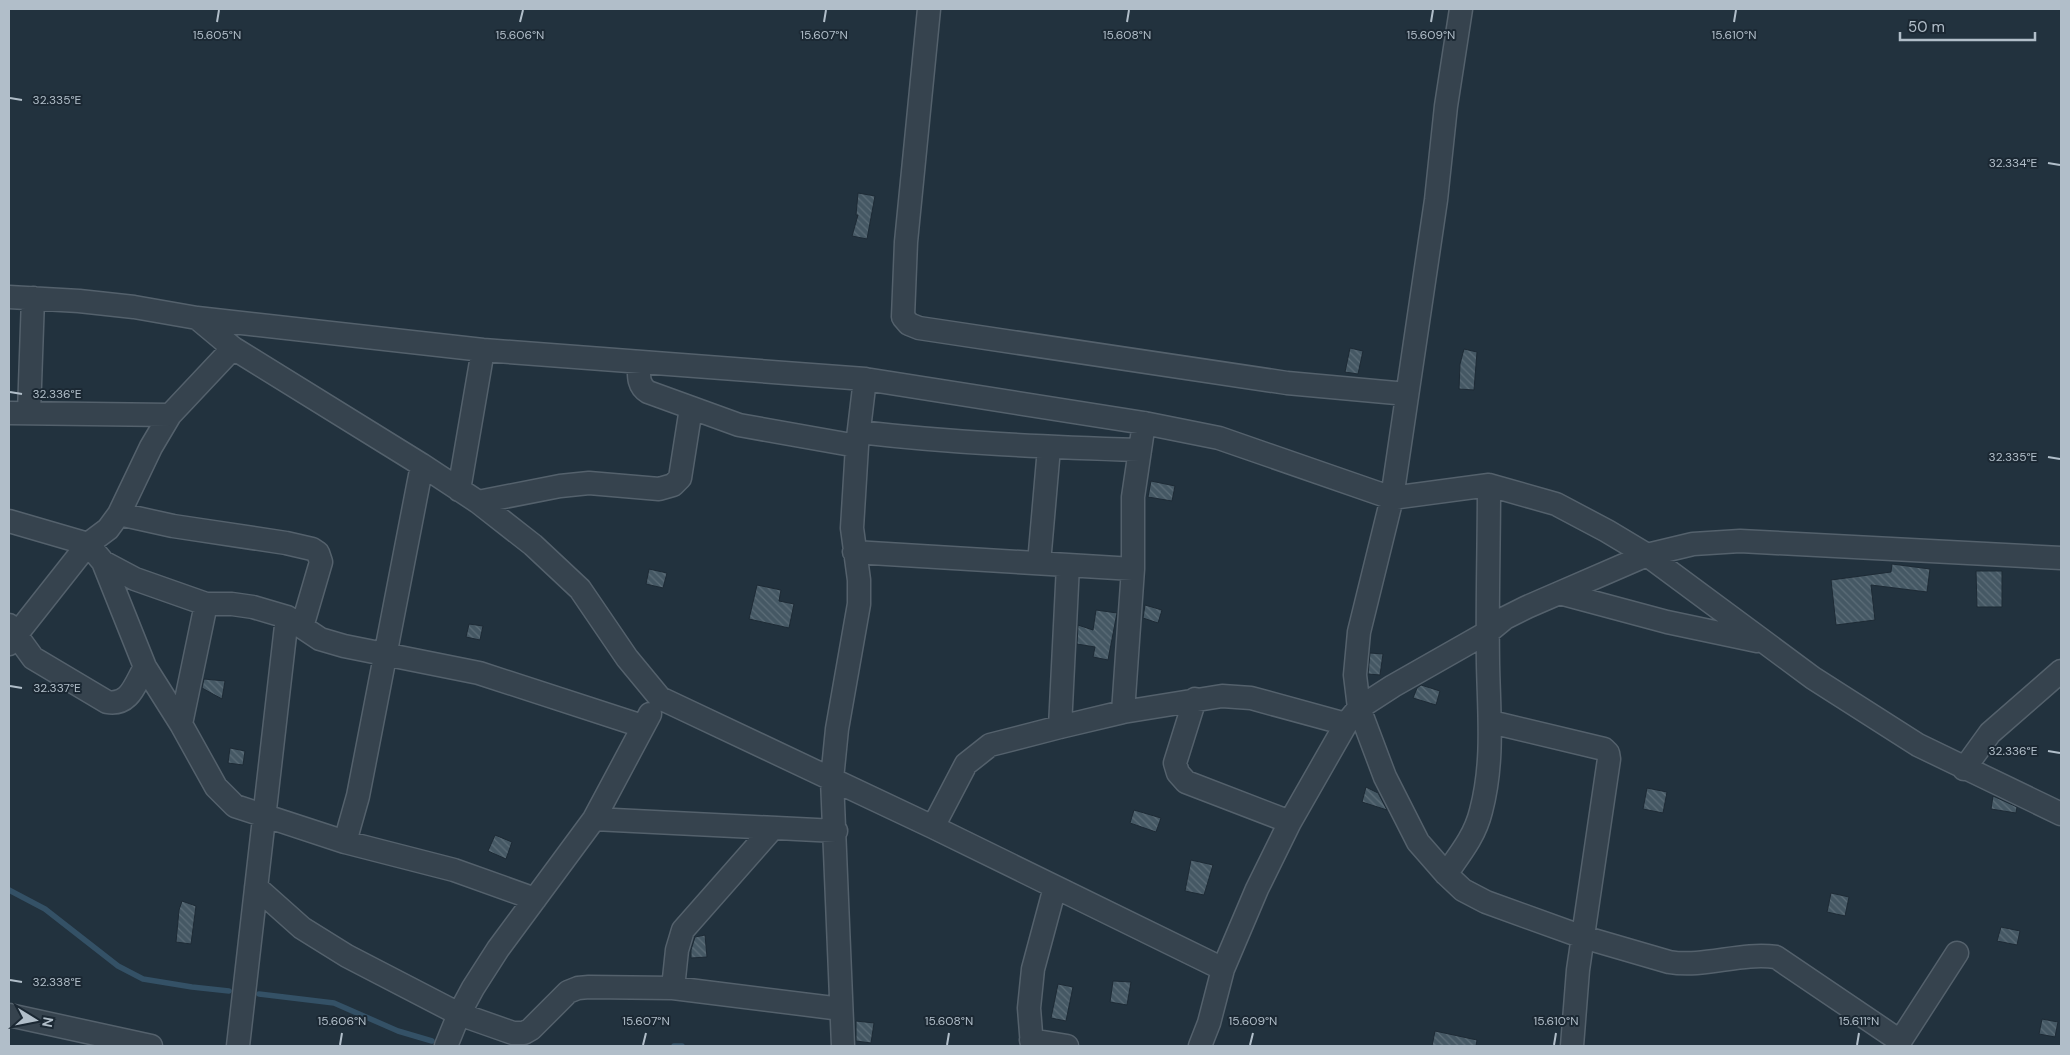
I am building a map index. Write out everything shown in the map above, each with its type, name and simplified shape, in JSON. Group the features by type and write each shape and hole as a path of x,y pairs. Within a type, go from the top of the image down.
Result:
{"street":[{"path":"929,9 906,242 903,317 909,324 938,331 1287,383 1407,394"},
{"path":"1460,9 1446,106 1436,200 1392,498 1359,632 1352,716 1418,842 1463,890 1486,902 1583,937 1683,965 1760,955 1776,958 1898,1043 1957,953"},
{"path":"9,297 134,307 197,318 483,350 865,379 1144,423 1219,438 1392,498 1489,485 1556,504 1607,531 1647,555 1813,678 1893,730 1964,769 2061,814"},
{"path":"33,298 19,413 170,415"},
{"path":"197,318 233,348 422,465 478,502 534,545 580,589 627,658 660,698 934,827 1223,969"},
{"path":"145,667 126,699 116,704 107,702 33,658 11,635 88,544 108,529 119,514 150,447 170,415 233,348"},
{"path":"459,490 483,350"},
{"path":"640,362 640,383 642,388 739,425 858,439 932,440 1049,448 1140,450"},
{"path":"843,1046 836,831 832,778 843,687 859,604 859,580 852,528 858,439 865,379"},
{"path":"478,502 543,489 580,484 659,489 673,486 680,478 691,408"},
{"path":"1123,712 1133,569 1133,497 1144,423"},
{"path":"1038,563 1049,448"},
{"path":"345,842 358,796 422,465"},
{"path":"1446,874 1471,839 1481,812 1488,769 1491,722 1488,632 1489,485"},
{"path":"119,514 173,526 276,541 312,549 318,553 321,562 294,622 264,817 238,1046"},
{"path":"9,521 88,544 103,562 145,667 181,724 216,788 235,806 345,842 454,870 535,899"},
{"path":"1200,1046 1209,1023 1223,969 1257,889 1290,822 1352,716 1392,686 1488,632 1505,618 1647,555 1693,544 1740,541 2061,558"},
{"path":"854,552 1133,569"},
{"path":"103,562 135,578 206,604 232,604 253,607 294,622 320,639 344,646 478,673 642,726"},
{"path":"1060,727 1068,565"},
{"path":"1559,594 1667,622 1765,643"},
{"path":"181,724 206,604"},
{"path":"1964,769 1990,733 2061,671"},
{"path":"934,827 966,764 990,746 1060,727 1123,712 1194,699 1222,696 1251,698 1352,716"},
{"path":"446,1046 459,1014 473,988 498,949 594,819 642,726 660,698"},
{"path":"1194,699 1176,762 1178,773 1186,782 1290,822"},
{"path":"1491,722 1604,749 1608,753 1609,759 1583,937 1572,1046"},
{"path":"594,819 836,831"},
{"path":"673,988 677,950 683,930 772,829"},
{"path":"256,887 302,928 340,952 459,1014 513,1033 524,1033 531,1029 568,992 578,988 673,988 841,1009"},
{"path":"1055,887 1033,969 1029,1008 1031,1043 1067,1046"},
{"path":"9,1015 111,1042 151,1046"}],"building":[{"path":"858,193 875,196 867,239 852,236 858,215 856,215"},
{"path":"1350,348 1363,351 1358,374 1345,372"},
{"path":"1464,349 1477,352 1474,390 1459,389 1460,364"},
{"path":"1151,481 1175,486 1172,501 1148,497"},
{"path":"1892,564 1930,569 1927,592 1871,585 1875,620 1836,625 1831,580 1891,572"},
{"path":"649,569 667,573 663,588 646,584"},
{"path":"1976,571 2002,571 2002,607 1977,607"},
{"path":"757,585 781,590 779,601 794,604 789,628 749,619"},
{"path":"1145,605 1162,610 1158,623 1143,618"},
{"path":"1096,610 1117,613 1108,660 1093,657 1095,647 1077,644 1078,625 1093,630"},
{"path":"469,624 483,626 480,640 466,637"},
{"path":"1370,653 1383,654 1380,675 1368,674"},
{"path":"204,679 225,681 222,699 202,688"},
{"path":"1421,685 1440,691 1436,705 1413,698 1417,688"},
{"path":"230,748 245,751 243,765 228,763"},
{"path":"1366,787 1378,793 1387,810 1362,802"},
{"path":"1647,788 1667,792 1663,813 1643,809"},
{"path":"1993,796 2017,807 2016,813 1991,809"},
{"path":"1134,810 1161,818 1156,832 1130,823"},
{"path":"495,835 512,842 506,859 488,851"},
{"path":"1191,860 1213,865 1204,895 1185,891"},
{"path":"1831,893 1849,897 1845,916 1827,912"},
{"path":"182,901 196,906 191,944 176,942 179,910"},
{"path":"2001,927 2020,931 2017,945 1997,941"},
{"path":"705,935 707,957 691,958 695,937"},
{"path":"1113,981 1131,982 1127,1005 1110,1002"},
{"path":"1058,984 1073,987 1066,1021 1051,1018"},
{"path":"2042,1019 2058,1022 2055,1037 2039,1034"},
{"path":"856,1021 874,1023 871,1043 856,1041"},
{"path":"1435,1031 1477,1040 1476,1046 1432,1046"}],"waterway":[{"path":"9,890 45,909 118,966 143,979 229,991"},
{"path":"259,994 334,1003 398,1031 432,1041"},
{"path":"674,1046 682,1046"}]}
